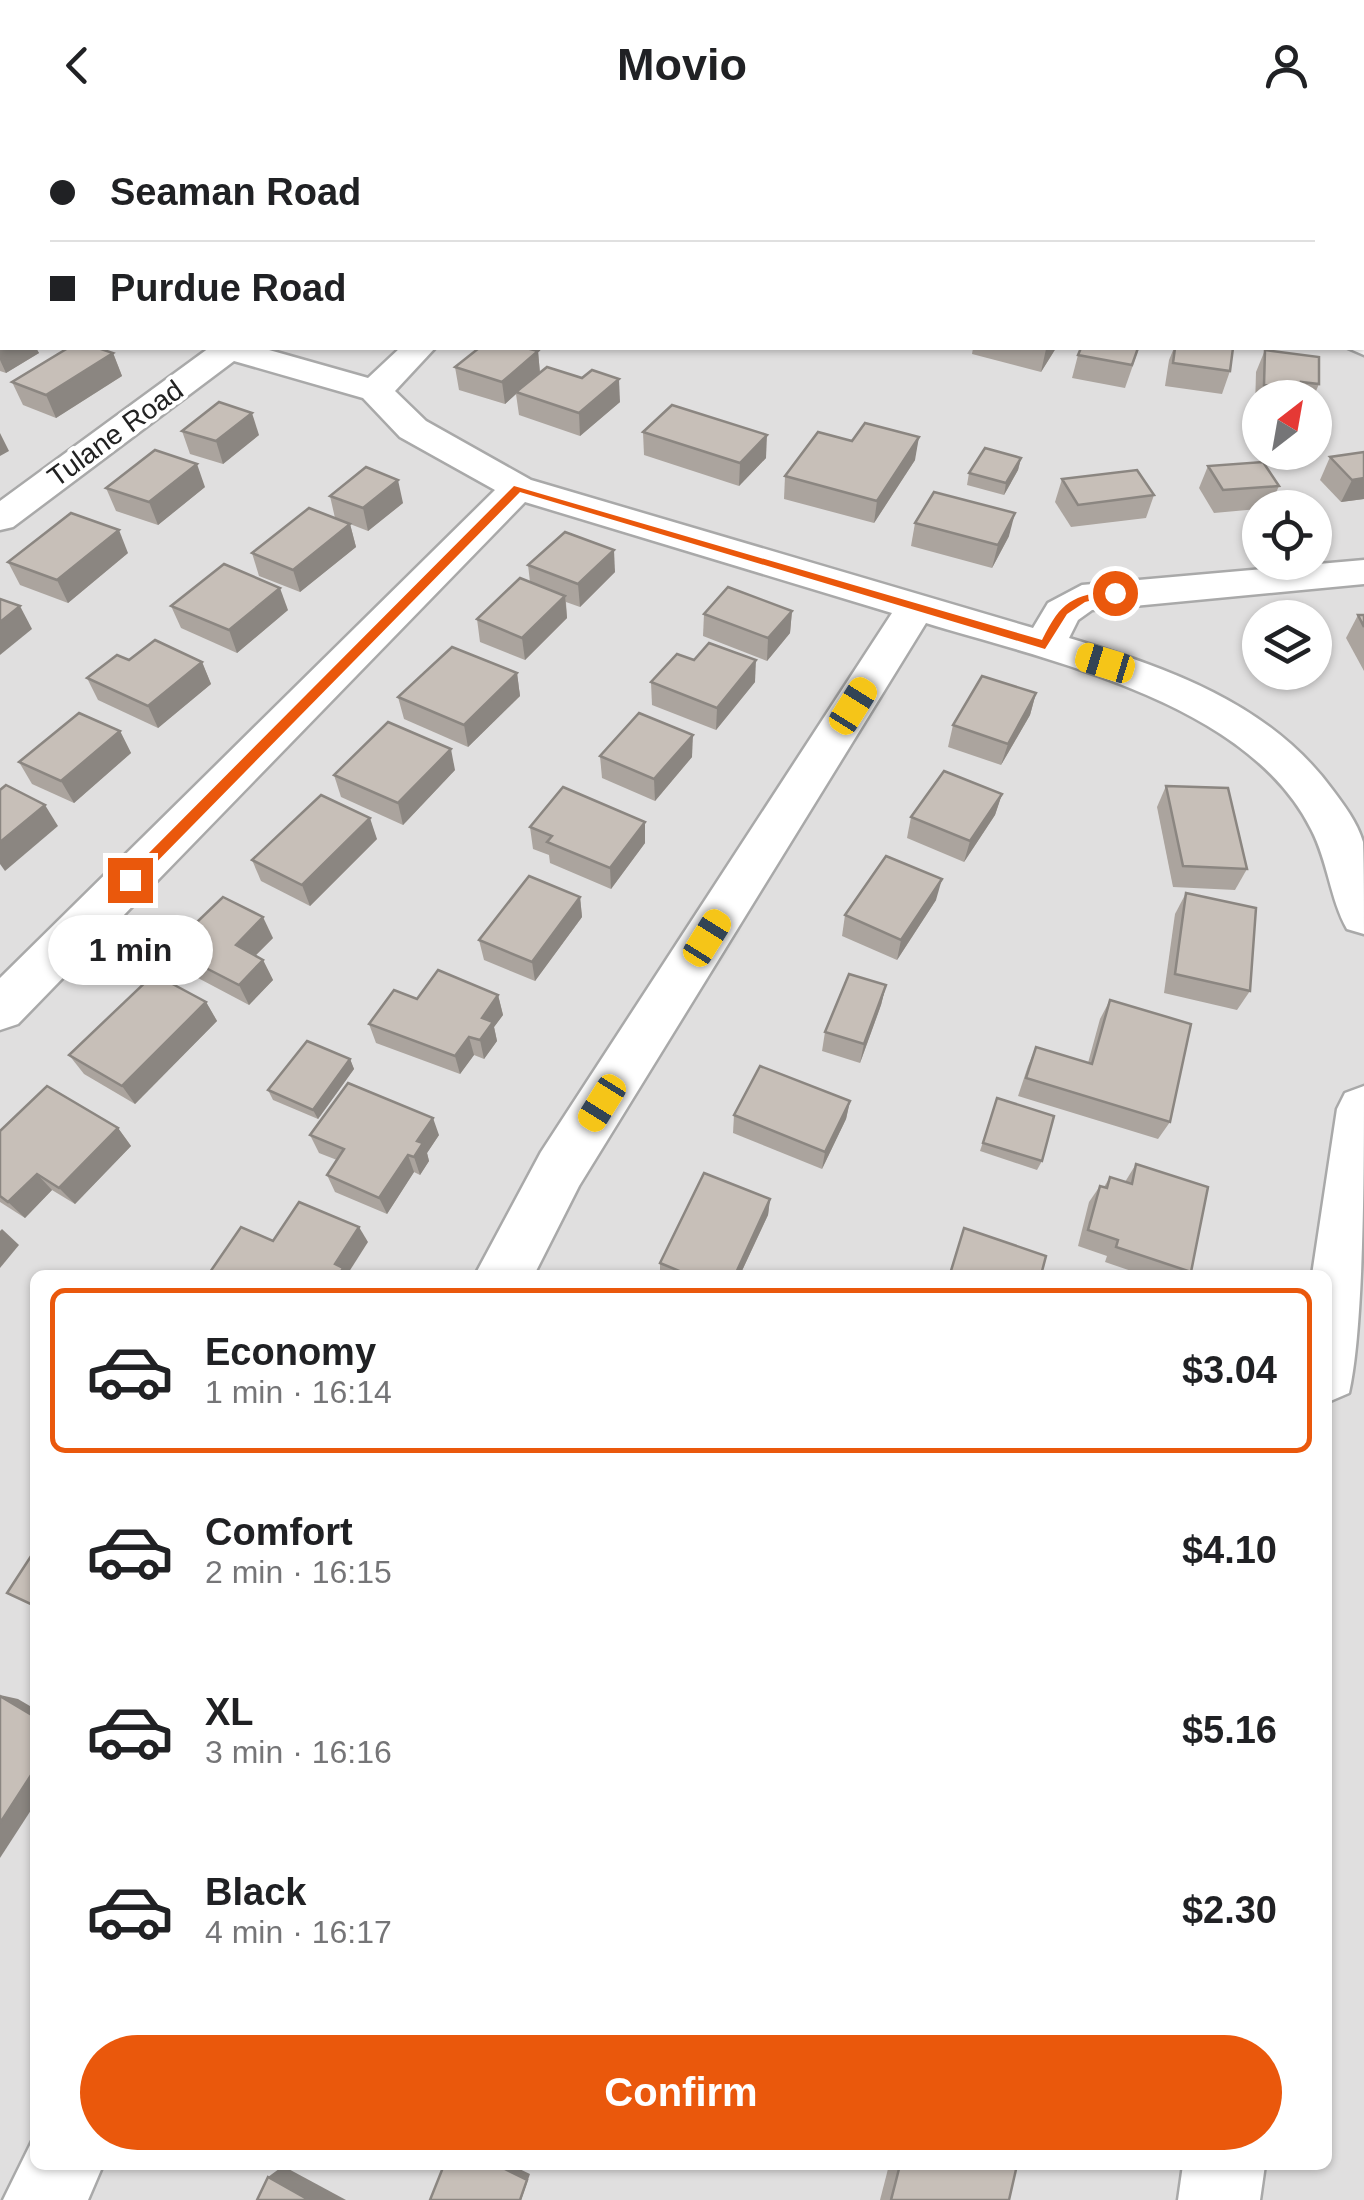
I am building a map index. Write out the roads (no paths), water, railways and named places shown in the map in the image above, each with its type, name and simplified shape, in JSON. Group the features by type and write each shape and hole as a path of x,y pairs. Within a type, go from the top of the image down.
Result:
{"street":[{"name":"Tulane Road","path":"0,518 225,350"},
{"path":"235,350 375,391 413,428 518,488 1045,645 1135,673 1188,696 1228,719 1294,770 1332,823 1358,888 1364,916"},
{"path":"375,391 417,350"},
{"path":"0,1010 518,488"},
{"path":"1045,645 1062,612 1082,598 1364,572"},
{"path":"507,1270 560,1170 916,607"},
{"path":"1332,1353 1355,1238 1364,1110"},
{"path":"44,2200 59,2170"},
{"path":"1219,2200 1223,2170"}]}
